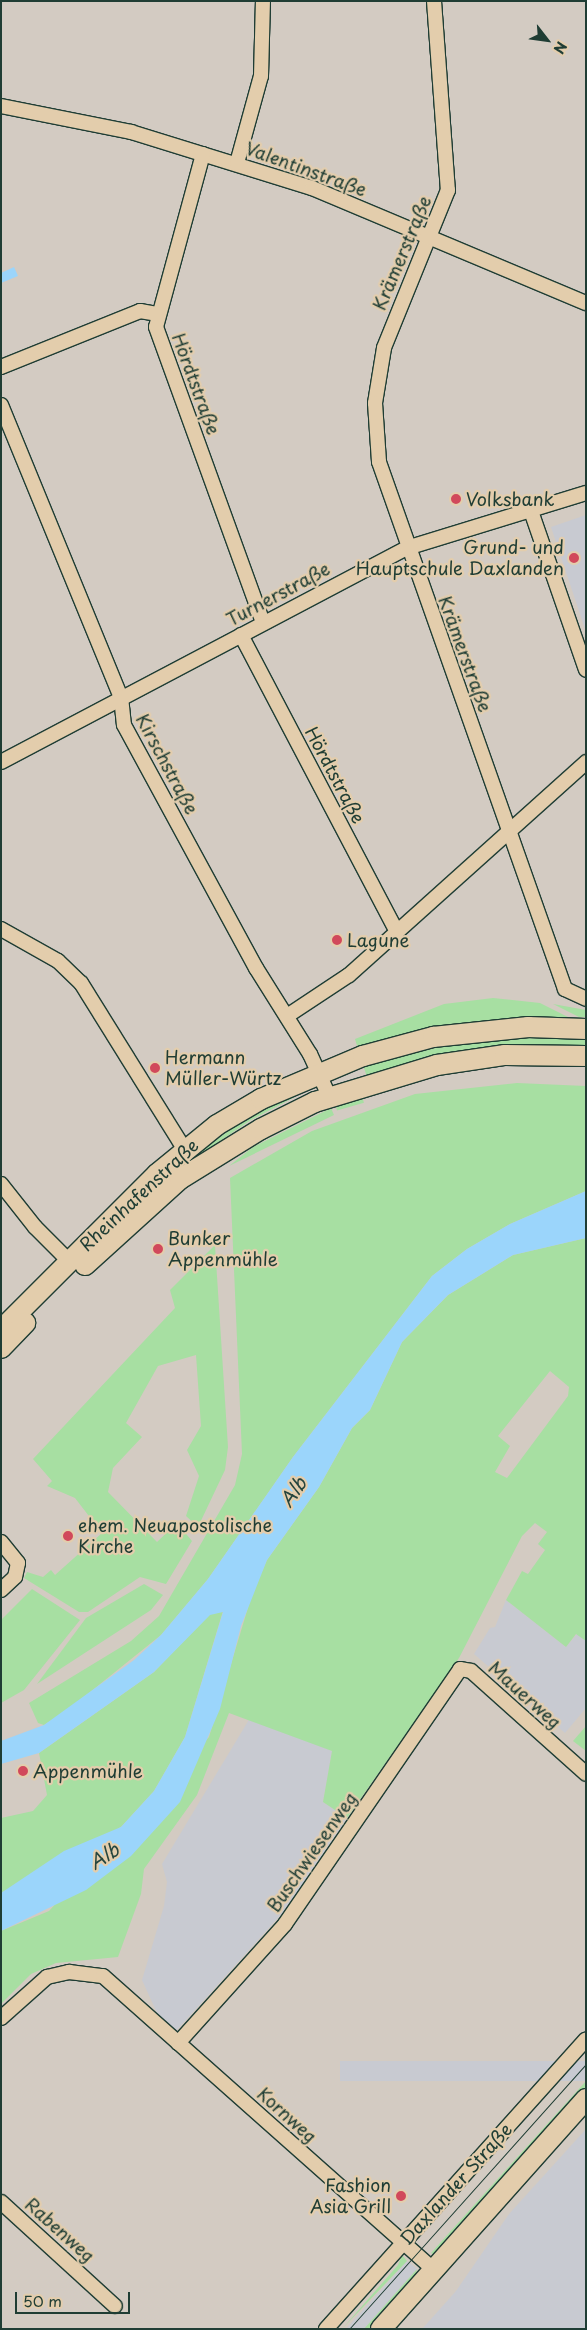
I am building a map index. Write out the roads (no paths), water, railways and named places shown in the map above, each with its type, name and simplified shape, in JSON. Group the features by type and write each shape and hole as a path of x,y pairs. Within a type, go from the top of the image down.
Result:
{"main road":[{"name":"Rheinhafenstraße","path":"1,1330 185,1150 262,1099 319,1073 392,1048 462,1032 528,1027 586,1029"},
{"name":"Rheinhafenstraße","path":"1,1348 132,1220 180,1179 261,1129 329,1096 437,1065 505,1056 586,1056"},
{"path":"381,2329 432,2268 586,2099"}],"street":[{"path":"237,163 262,76 263,1"},
{"name":"Krämerstraße","path":"434,1 448,190 430,239 388,333 375,402 379,462 407,548 509,832 570,994 586,999"},
{"name":"Valentinstraße","path":"1,106 131,132 237,163 312,188 586,303"},
{"name":"Hördtstraße","path":"203,154 157,314 156,327 262,623"},
{"path":"1,367 140,312 157,314"},
{"name":"Kirschstraße","path":"1,404 122,698 124,725 256,968 287,1016 319,1073 329,1096"},
{"name":"Turnerstraße","path":"1,762 407,548 586,493"},
{"path":"531,511 586,670"},
{"name":"Hördtstraße","path":"241,635 397,932"},
{"path":"287,1016 334,986 586,762"},
{"path":"1,929 58,961 81,983 185,1150"},
{"path":"1,1184 35,1227 70,1262"},
{"path":"1,1542 15,1556 14,1577 1,1590"},
{"name":"Mauerweg","path":"460,1668 471,1671 586,1774"},
{"name":"Buschwiesenweg","path":"178,2043 285,1924 460,1668"},
{"name":"Kornweg","path":"1,2018 35,1984 58,1973 93,1973 120,1986 178,2043 432,2268"},
{"name":"Daxlander Straße","path":"326,2329 586,2039"},
{"name":"Rabenweg","path":"1,2202 115,2306"}],"water":[{"path":"14,267 18,276 1,283 1,273"},
{"name":"Alb","path":"586,1191 586,1238 513,1255 448,1295 402,1342 370,1410 352,1428 319,1487 267,1560 241,1626 220,1709 180,1802 131,1856 86,1890 1,1931 1,1893 64,1851 121,1827 154,1791 185,1737 223,1612 210,1615 154,1672 39,1753 1,1764 1,1741 44,1725 134,1660 161,1635 208,1579 293,1457 432,1276 467,1249 510,1224"}],"tram line":[{"path":"349,2329 586,2064"}],"place":[{"name":"Volksbank","path":"456,499"},
{"name":"Grund- und Hauptschule Daxlanden","path":"574,558"},
{"name":"Lagune","path":"337,940"},
{"name":"Hermann Müller-Würtz","path":"155,1068"},
{"name":"Bunker Appenmühle","path":"158,1249"},
{"name":"ehem. Neuapostolische Kirche","path":"68,1536"},
{"name":"Appenmühle","path":"23,1771"},
{"name":"Fashion Asia Grill","path":"401,2196"}]}
